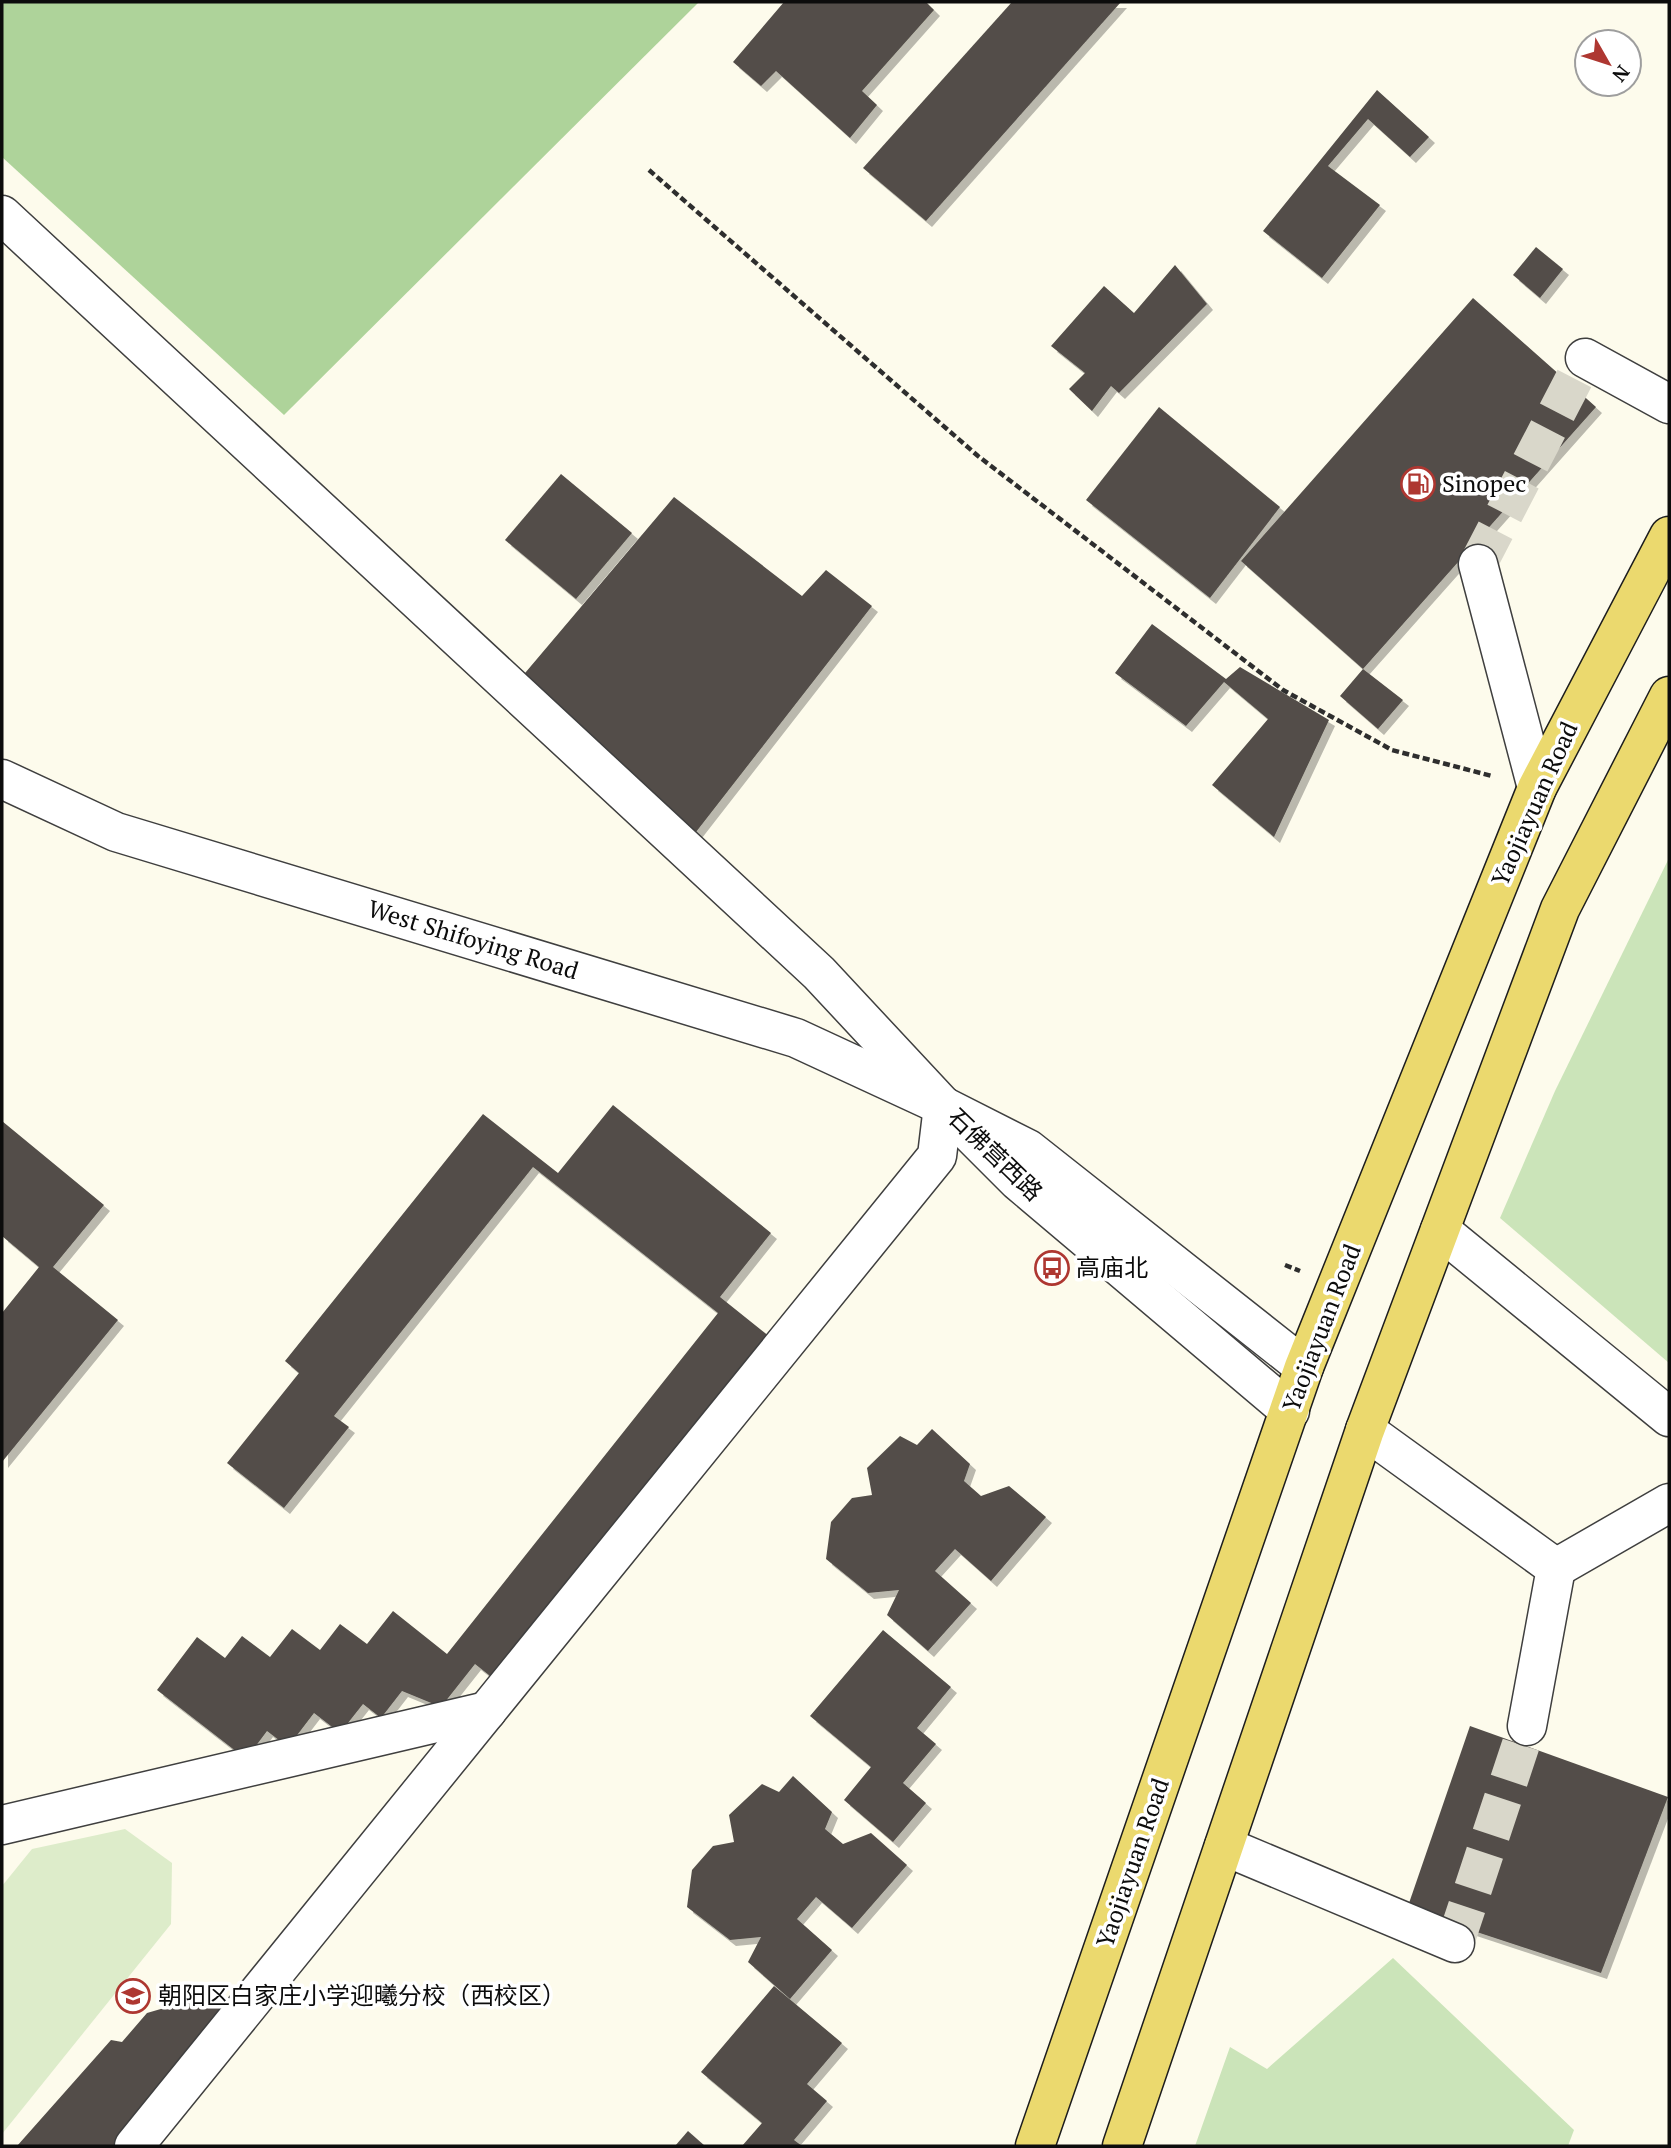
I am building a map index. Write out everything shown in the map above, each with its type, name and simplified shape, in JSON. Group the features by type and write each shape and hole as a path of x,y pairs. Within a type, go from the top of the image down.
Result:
{"main road":[{"name":"Yaojiayuan Road","path":"1035,2146 1304,1367 1537,788 1669,536"},
{"path":"1122,2146 1365,1430 1560,909 1669,696"}],"street":[{"path":"2,215 809,964 943,1106 937,1156 134,2146"},
{"path":"1585,358 1669,404"},
{"path":"1478,564 1537,788"},
{"name":"West Shifoying Road","path":"2,779 116,832 796,1038 943,1106"},
{"name":"石佛营西路","path":"943,1106 1028,1149 1304,1367"},
{"name":"石佛营西路","path":"943,1106 1018,1181 1290,1411"},
{"path":"1440,1230 1669,1417"},
{"path":"1365,1430 1556,1568"},
{"path":"1527,1726 1556,1568 1669,1503"},
{"path":"2,1825 487,1711"},
{"path":"1224,1846 1455,1943"}],"path":[{"path":"649,170 978,456 1283,690 1392,750 1537,788"}],"green space":[{"path":"2,2 699,2 284,415 2,157"},
{"path":"1669,858 1669,1363 1500,1218 1555,1091"},
{"path":"125,1829 172,1863 171,1924 2,2134 2,1886 32,1849"},
{"path":"1393,1958 1574,2130 1568,2146 1195,2146 1230,2047 1267,2069"}],"building":[{"path":"784,2 926,2 934,10 862,91 877,105 850,138 776,71 761,86 733,62"},
{"path":"1012,2 1121,2 926,221 863,168"},
{"path":"1377,90 1429,137 1410,157 1368,119 1328,166 1380,205 1322,278 1263,231"},
{"path":"1536,247 1563,269 1540,298 1513,275"},
{"path":"1175,265 1207,304 1119,393 1111,386 1092,411 1069,389 1085,373 1051,346 1104,286 1134,313"},
{"name":"Sinopec","path":"1473,298 1596,407 1363,669 1241,561"},
{"path":"1159,407 1280,507 1210,598 1086,500"},
{"path":"561,474 632,533 576,599 505,540"},
{"path":"674,497 802,596 826,570 872,606 689,841 520,679"},
{"path":"1152,624 1226,679 1240,667 1329,720 1274,837 1212,785 1268,719 1224,682 1186,726 1115,673"},
{"path":"1363,669 1403,700 1378,729 1340,696"},
{"path":"613,1105 771,1233 720,1297 775,1341 499,1683 475,1664 441,1707 402,1691 381,1718 363,1704 340,1733 314,1713 288,1747 267,1731 246,1759 157,1690 197,1637 225,1658 242,1636 270,1657 292,1629 320,1650 340,1624 367,1644 393,1611 447,1654 718,1313 533,1167 334,1416 349,1427 284,1508 227,1463 299,1373 285,1361 483,1114 558,1173"},
{"path":"2,1121 104,1205 53,1267 118,1320 2,1462 2,1313 39,1267 2,1236"},
{"path":"932,1429 970,1464 964,1481 981,1496 1009,1486 1046,1517 991,1581 955,1549 935,1571 971,1603 928,1651 887,1615 899,1590 868,1593 826,1559 831,1522 852,1498 872,1495 867,1468 900,1436 917,1445"},
{"path":"883,1630 951,1687 917,1728 936,1744 903,1783 926,1803 893,1842 844,1800 871,1767 810,1716"},
{"path":"1470,1726 1668,1797 1601,1973 1407,1909"},
{"path":"793,1776 832,1812 825,1829 843,1844 871,1833 907,1865 852,1928 816,1897 797,1919 832,1950 790,1999 748,1962 761,1937 730,1940 687,1907 692,1870 713,1846 734,1842 729,1815 762,1784 779,1792"},
{"path":"774,1986 842,2043 807,2084 827,2101 794,2140 802,2146 742,2146 762,2123 701,2072"},
{"path":"195,1999 228,2009 114,2146 17,2146 111,2040 122,2042 147,2013"},
{"path":"688,2131 705,2146 675,2146"}],"tunnel":[{"path":"1478,564 1585,358"},
{"path":"1455,1943 1527,1726"}],"place":[{"name":"Sinopec","path":"1418,484"},
{"name":"高庙北","path":"1052,1268"},
{"name":"朝阳区白家庄小学迎曦分校（西校区）","path":"133,1996"}]}
